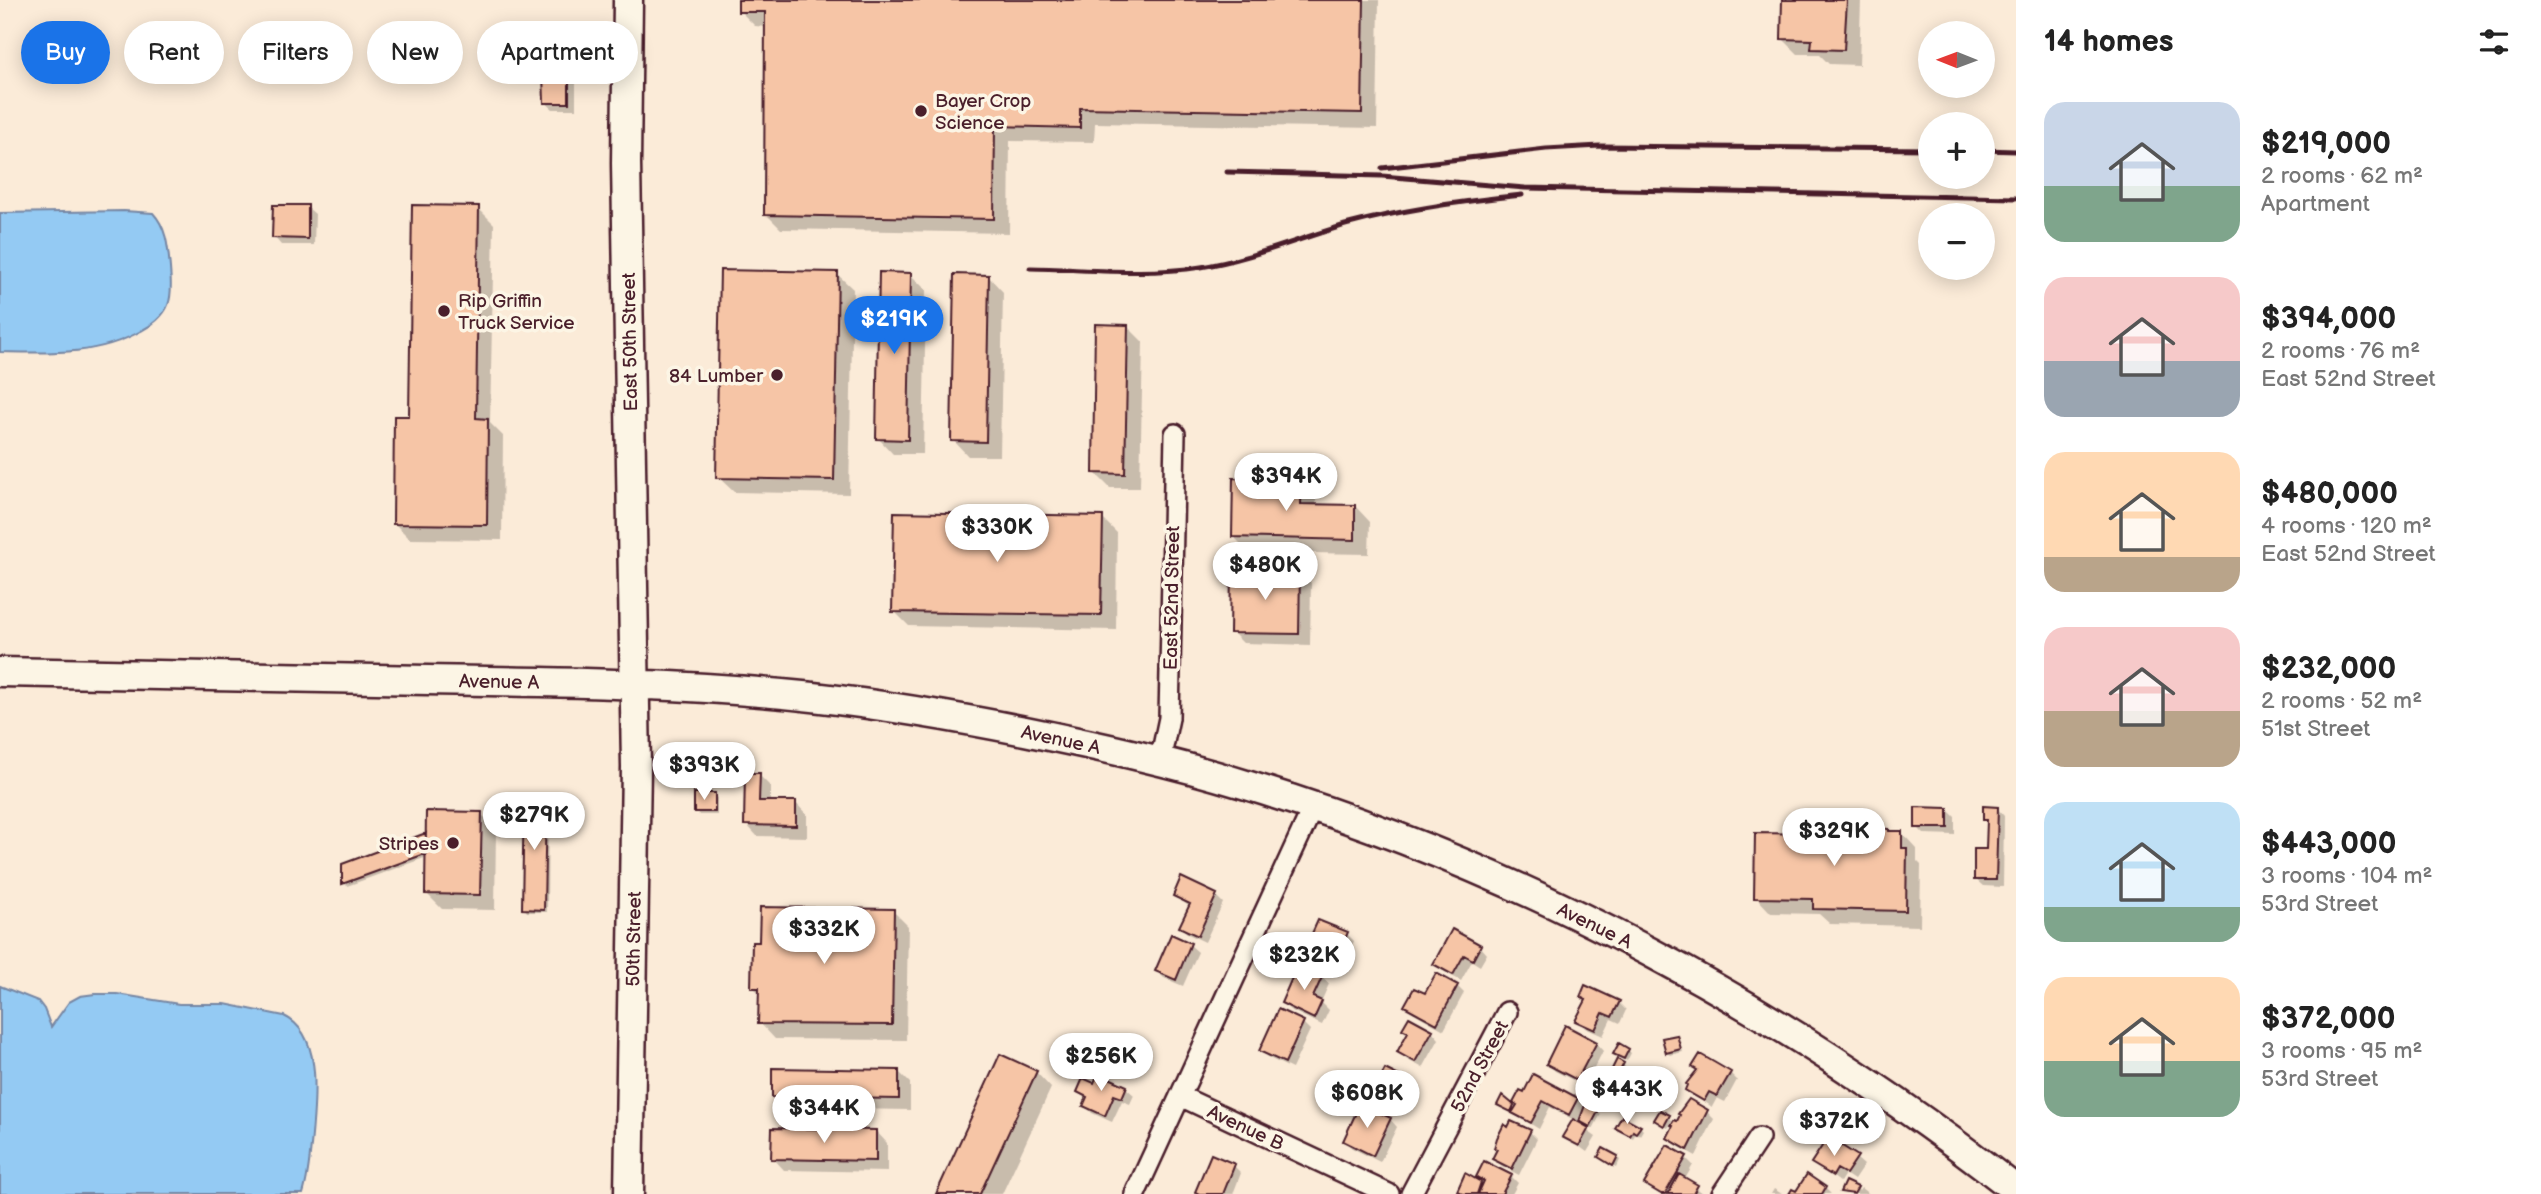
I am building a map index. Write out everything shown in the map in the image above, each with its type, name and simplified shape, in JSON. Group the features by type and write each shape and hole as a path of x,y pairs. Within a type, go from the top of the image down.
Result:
{"main road":[{"name":"East 50th Street","path":"628,0 626,163 635,684"},
{"name":"Avenue A","path":"0,672 635,684 781,694 907,710 1058,738 1160,761 1247,785 1418,845 1624,938 1708,983 1853,1071 2016,1190"},
{"name":"50th Street","path":"628,1194 636,767 635,684"}],"street":[{"name":"East 52nd Street","path":"1160,761 1168,718 1175,434"},
{"path":"1135,1194 1313,807"},
{"name":"52nd Street","path":"1412,1194 1507,1012"},
{"name":"Avenue B","path":"1180,1096 1389,1194"},
{"path":"1722,1194 1759,1138"}],"water":[{"path":"0,213 153,213 164,232 171,287 168,305 160,317 145,329 124,339 90,349 0,352"},
{"path":"0,986 38,1001 51,1027 69,1002 80,996 95,994 117,994 179,1004 225,1004 284,1016 297,1025 305,1037 314,1069 312,1135 303,1194 0,1194"}],"building":[{"name":"Bayer Crop Science","path":"738,0 1364,0 1362,113 1080,108 1080,128 995,126 994,219 764,215 765,12 738,12"},
{"path":"1782,0 1847,0 1844,50 1811,49 1812,40 1781,39"},
{"path":"543,84 569,84 569,103 544,103"},
{"path":"273,205 308,205 308,239 272,238"},
{"name":"Rip Griffin Truck Service","path":"412,205 479,206 476,418 488,419 487,525 393,524 394,416 409,416"},
{"name":"84 Lumber","path":"720,270 838,272 834,480 716,478"},
{"path":"879,272 911,273 908,440 876,439"},
{"path":"954,274 989,275 986,442 951,441"},
{"path":"1095,324 1128,325 1125,474 1093,473"},
{"path":"1233,478 1302,479 1301,504 1355,505 1355,540 1232,537"},
{"path":"894,512 1103,516 1101,615 892,612"},
{"path":"1231,569 1300,570 1299,634 1230,633"},
{"path":"745,773 760,773 759,801 796,801 796,826 744,825"},
{"path":"694,793 715,793 715,812 694,812"},
{"path":"524,794 546,795 544,910 522,909"},
{"path":"1983,806 1998,807 1996,880 1974,880 1974,849 1986,849 1987,820 1983,820"},
{"path":"1915,807 1948,808 1948,828 1915,828"},
{"name":"Stripes","path":"426,811 482,812 480,895 425,894"},
{"path":"1814,827 1902,831 1902,848 1907,848 1906,911 1813,909 1813,899 1754,898 1755,833 1814,834"},
{"path":"426,833 425,854 342,884 342,864"},
{"path":"1181,877 1217,894 1198,936 1179,927 1190,904 1173,896"},
{"path":"760,907 894,909 892,1025 758,1024 759,988 751,988 752,942 759,942"},
{"path":"1318,920 1348,932 1332,970 1309,960 1317,941 1310,938"},
{"path":"1452,929 1481,945 1473,960 1464,955 1453,975 1433,964"},
{"path":"1171,934 1191,943 1176,980 1155,971"},
{"path":"1298,964 1323,975 1313,997 1322,1001 1314,1019 1281,1003"},
{"path":"1436,973 1458,985 1437,1024 1404,1006 1414,988 1425,993"},
{"path":"1585,985 1620,1001 1612,1017 1603,1013 1595,1030 1575,1021 1586,1000 1580,997"},
{"path":"1278,1009 1304,1021 1285,1063 1259,1051"},
{"path":"1409,1017 1433,1030 1415,1062 1397,1052 1408,1032 1402,1029"},
{"path":"1565,1025 1597,1042 1577,1080 1546,1064"},
{"path":"1677,1035 1681,1049 1666,1053 1662,1038"},
{"path":"1619,1043 1629,1049 1624,1059 1613,1054"},
{"path":"1000,1054 1037,1071 980,1194 936,1194"},
{"path":"1700,1054 1731,1072 1717,1096 1709,1092 1704,1101 1685,1090 1686,1084 1697,1070 1692,1067"},
{"path":"1617,1059 1624,1063 1618,1075 1611,1071"},
{"path":"772,1068 899,1070 899,1099 772,1097"},
{"path":"1385,1069 1405,1079 1388,1110 1369,1099"},
{"path":"1098,1073 1127,1086 1122,1098 1114,1095 1105,1116 1083,1106 1087,1097 1077,1092 1083,1078 1094,1083"},
{"path":"1533,1074 1578,1098 1569,1115 1543,1101 1531,1123 1512,1113 1517,1105 1513,1103 1520,1090 1524,1092"},
{"path":"1502,1095 1514,1105 1511,1112 1497,1105"},
{"path":"1689,1099 1708,1110 1688,1150 1667,1138 1673,1126 1671,1125 1674,1120 1677,1121 1680,1115 1678,1114"},
{"path":"1586,1103 1599,1110 1590,1127 1579,1121"},
{"path":"1360,1104 1391,1118 1373,1156 1343,1141"},
{"path":"1660,1110 1670,1115 1664,1126 1654,1120"},
{"path":"1622,1116 1641,1126 1636,1133 1633,1131 1630,1136 1615,1128"},
{"path":"1573,1119 1589,1128 1579,1146 1562,1137"},
{"path":"1511,1121 1531,1130 1512,1169 1492,1159 1504,1124 1508,1127"},
{"path":"772,1128 876,1130 876,1161 771,1159"},
{"path":"1828,1137 1858,1156 1846,1174 1837,1169 1833,1176 1811,1163"},
{"path":"1667,1145 1687,1156 1665,1194 1661,1194 1644,1184"},
{"path":"1603,1148 1618,1156 1613,1166 1598,1157"},
{"path":"1211,1154 1235,1164 1223,1194 1199,1194 1195,1192"},
{"path":"1484,1161 1512,1175 1502,1194 1478,1194 1484,1181 1476,1177"},
{"path":"1465,1173 1481,1182 1477,1194 1457,1191"},
{"path":"1679,1174 1698,1185 1693,1194 1668,1194"},
{"path":"1807,1174 1826,1187 1822,1194 1789,1194 1792,1189 1796,1191"},
{"path":"1845,1181 1858,1187 1854,1194 1840,1192"}],"railway":[{"path":"1382,168 1546,149 1600,146 1918,149"},
{"path":"1995,150 2016,151"},
{"path":"1227,172 1382,176 1525,188 2016,198"},
{"path":"1030,268 1137,272 1201,267 1239,259 1391,214 1522,195"}],"place":[{"name":"Bayer Crop Science","path":"921,111"},
{"name":"Rip Griffin Truck Service","path":"444,311"},
{"name":"84 Lumber","path":"777,375"},
{"name":"Stripes","path":"453,843"}]}
